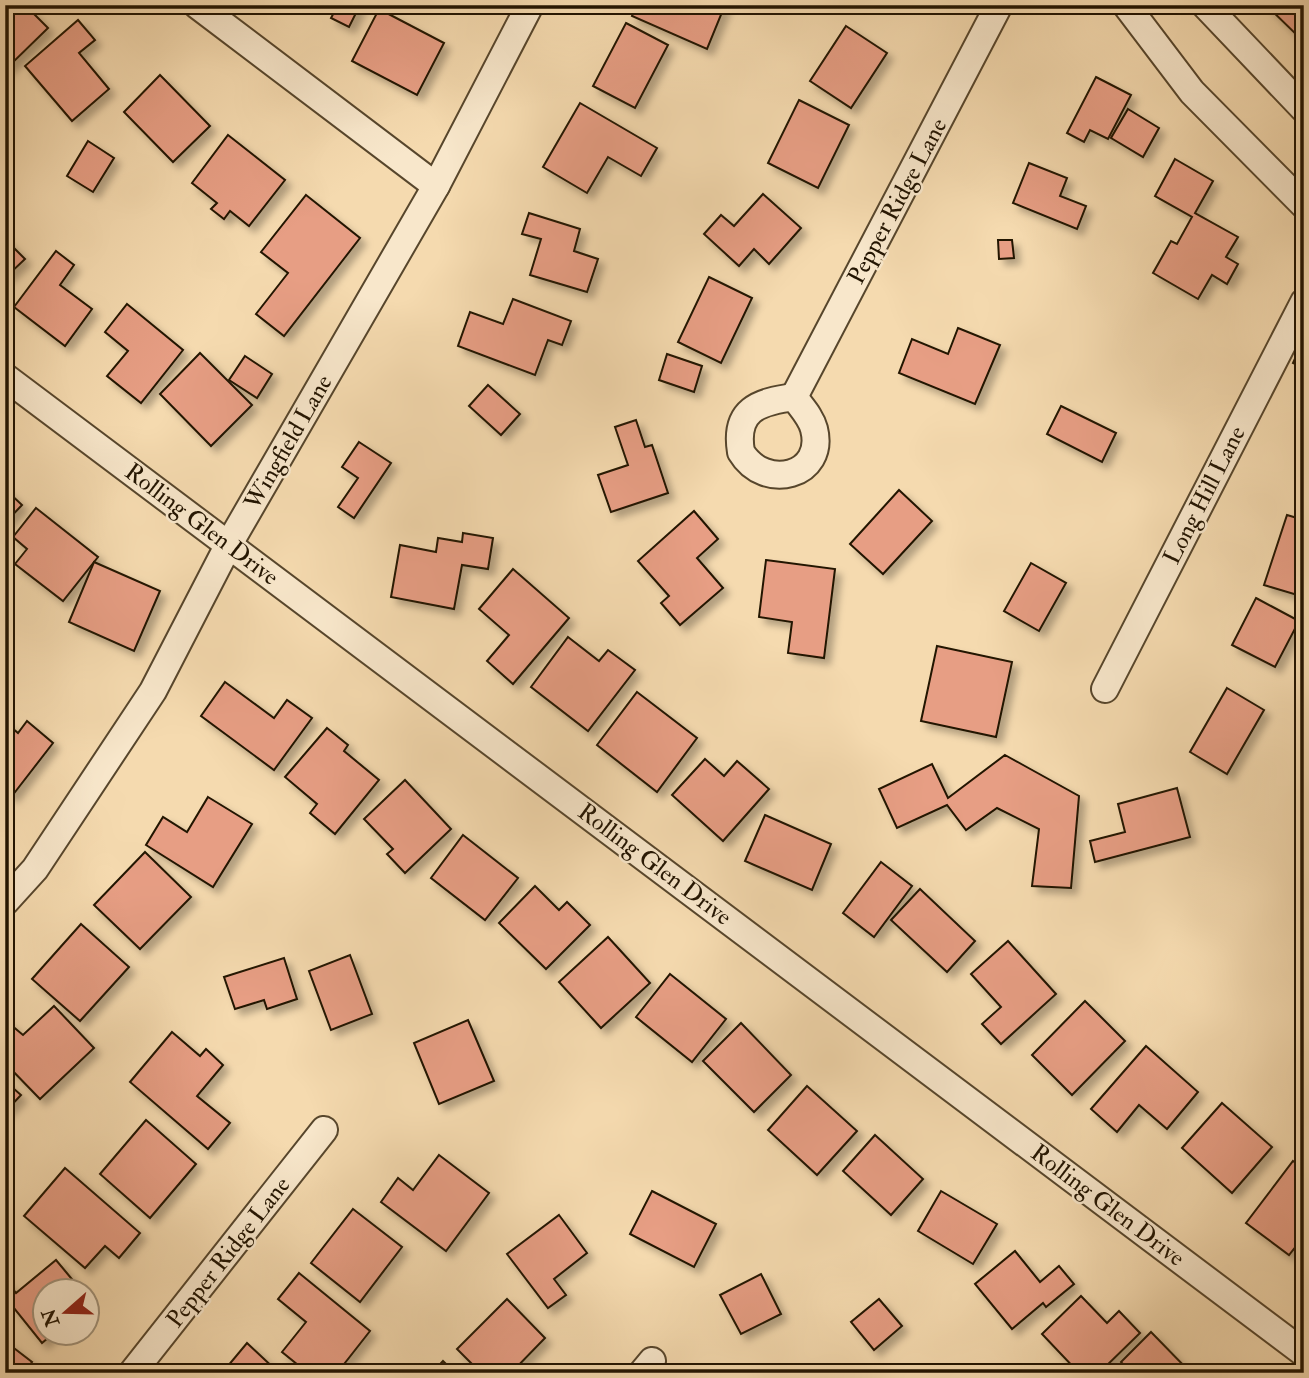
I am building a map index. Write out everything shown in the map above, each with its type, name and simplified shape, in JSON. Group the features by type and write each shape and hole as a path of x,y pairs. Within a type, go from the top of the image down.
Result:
{"street":[{"path":"197,5 436,186"},
{"name":"Wingfield Lane","path":"5,902 35,869 153,691 229,544 436,186 530,5"},
{"name":"Pepper Ridge Lane","path":"794,397 999,5"},
{"path":"1126,5 1192,92 1304,205"},
{"path":"1205,5 1304,109"},
{"name":"Long Hill Lane","path":"1105,689 1304,302"},
{"name":"Rolling Glen Drive","path":"5,377 1304,1353"},
{"name":"Pepper Ridge Lane","path":"132,1373 324,1130"}],"building":[{"path":"5,5 25,5 48,28 5,70"},
{"path":"338,5 360,5 349,27 331,18"},
{"path":"636,5 725,5 707,49 632,16"},
{"path":"1266,5 1304,5 1304,42"},
{"path":"379,9 444,43 417,95 352,61"},
{"path":"78,20 95,40 79,53 109,89 72,121 25,66"},
{"path":"626,23 668,45 635,108 593,86"},
{"path":"846,26 887,53 851,108 810,81"},
{"path":"160,75 210,126 173,162 124,112"},
{"path":"1096,77 1131,95 1108,139 1090,130 1084,142 1067,133"},
{"path":"799,100 849,125 818,188 768,163"},
{"path":"580,103 657,148 641,176 608,157 587,193 543,167"},
{"path":"1128,109 1159,128 1143,157 1111,138"},
{"path":"228,135 285,180 249,226 230,211 224,219 211,209 217,203 192,183"},
{"path":"88,141 114,158 93,192 67,176"},
{"path":"1175,159 1213,181 1195,213 1238,237 1226,257 1238,264 1227,284 1212,275 1198,299 1153,273 1171,241 1177,244 1192,217 1155,196"},
{"path":"1029,163 1067,178 1060,196 1086,206 1077,229 1013,203"},
{"path":"763,194 801,228 769,264 754,249 739,266 704,234 721,215 734,226"},
{"path":"306,195 360,238 284,336 256,314 288,273 261,252"},
{"path":"529,213 580,229 574,251 598,259 587,292 530,275 541,239 522,234"},
{"path":"5,239 25,259 5,278"},
{"path":"998,240 1012,240 1014,258 999,259"},
{"path":"56,251 74,265 60,285 92,309 65,346 14,307"},
{"path":"709,277 752,298 721,363 678,342"},
{"path":"513,299 571,321 562,345 548,340 535,375 458,346 470,312 503,324"},
{"path":"127,304 183,350 141,403 107,376 128,351 105,332"},
{"path":"958,328 1000,345 975,404 899,373 912,339 948,354"},
{"path":"1304,339 1304,368 1293,363"},
{"path":"200,353 252,405 211,446 160,394"},
{"path":"667,354 702,366 694,392 659,380"},
{"path":"245,356 272,374 257,398 229,380"},
{"path":"488,385 520,414 501,435 469,406"},
{"path":"1061,406 1116,433 1102,462 1047,434"},
{"path":"636,420 645,447 652,445 668,493 611,512 598,475 628,465 615,427"},
{"path":"359,442 391,463 354,518 338,507 358,478 342,467"},
{"path":"5,489 22,505 5,523"},
{"path":"899,490 932,521 883,574 850,544"},
{"path":"36,508 98,557 63,601 15,564 27,549 13,537"},
{"path":"694,511 718,539 697,558 723,588 680,625 661,603 669,596 638,561"},
{"path":"1287,515 1304,520 1304,597 1264,585"},
{"path":"463,533 493,538 488,569 462,565 454,609 391,597 400,545 436,552 438,538 462,542"},
{"path":"766,560 835,569 824,658 788,653 792,622 759,617"},
{"path":"94,562 160,591 134,651 69,622"},
{"path":"1031,563 1066,583 1039,631 1004,611"},
{"path":"513,569 569,618 513,684 487,661 509,635 479,609"},
{"path":"1256,598 1299,621 1275,667 1232,645"},
{"path":"568,637 599,661 608,650 635,670 588,731 531,687"},
{"path":"937,646 1012,662 996,737 921,721"},
{"path":"225,682 274,718 287,700 312,718 274,770 201,716"},
{"path":"1227,688 1264,710 1227,774 1190,752"},
{"path":"637,692 697,738 657,792 597,745"},
{"path":"27,721 53,743 12,796 5,791 5,722 18,733"},
{"path":"327,728 348,745 344,751 379,780 335,834 310,813 317,804 285,777"},
{"path":"1005,755 1079,796 1071,888 1032,886 1039,829 997,808 966,830 947,805 897,828 879,789 932,764 948,798"},
{"path":"705,759 724,776 737,761 769,789 723,841 672,795"},
{"path":"405,780 451,829 405,873 387,854 393,849 364,819"},
{"path":"1177,788 1190,837 1095,862 1090,841 1125,832 1118,804"},
{"path":"208,797 252,824 213,887 146,845 163,817 187,832"},
{"path":"765,815 831,844 812,890 745,861"},
{"path":"463,835 518,878 485,920 431,878"},
{"path":"145,852 191,897 140,949 94,905"},
{"path":"881,862 912,886 874,937 843,913"},
{"path":"535,886 559,910 567,902 590,925 546,969 499,923"},
{"path":"920,889 975,941 947,972 891,920"},
{"path":"81,924 129,967 80,1021 32,979"},
{"path":"608,937 650,983 601,1028 559,982"},
{"path":"1008,941 1056,994 1001,1044 982,1024 1001,1007 971,974"},
{"path":"350,955 372,1014 331,1030 309,971"},
{"path":"284,958 297,999 267,1009 264,1000 235,1009 224,977"},
{"path":"670,974 726,1019 692,1062 636,1017"},
{"path":"1085,1001 1125,1041 1072,1095 1032,1055"},
{"path":"54,1006 94,1048 40,1099 5,1063 5,1020 23,1035"},
{"path":"468,1020 494,1081 439,1104 414,1043"},
{"path":"741,1023 791,1075 754,1112 703,1061"},
{"path":"172,1032 200,1056 206,1049 223,1065 197,1096 230,1123 208,1149 130,1082"},
{"path":"1146,1046 1198,1092 1167,1129 1139,1105 1117,1132 1091,1109"},
{"path":"5,1081 21,1095 5,1112"},
{"path":"807,1086 857,1131 817,1175 768,1130"},
{"path":"1222,1103 1272,1147 1232,1193 1182,1148"},
{"path":"146,1120 196,1164 150,1218 100,1174"},
{"path":"875,1135 923,1179 891,1215 843,1171"},
{"path":"439,1155 489,1193 446,1251 381,1202 398,1178 413,1190"},
{"path":"1293,1161 1304,1169 1304,1236 1289,1255 1246,1223"},
{"path":"65,1168 140,1233 119,1258 105,1246 85,1268 24,1216"},
{"path":"652,1191 716,1224 694,1267 630,1234"},
{"path":"941,1191 997,1224 973,1264 918,1231"},
{"path":"353,1209 402,1247 360,1302 311,1263"},
{"path":"559,1215 587,1253 554,1279 566,1295 548,1308 507,1254"},
{"path":"1015,1251 1040,1282 1059,1266 1074,1284 1046,1307 1043,1303 1012,1329 975,1284"},
{"path":"56,1260 69,1276 37,1276"},
{"path":"299,1273 370,1331 337,1373 308,1373 282,1352 306,1322 278,1299"},
{"path":"761,1274 781,1314 741,1334 720,1295"},
{"path":"5,1280 16,1293 32,1280 32,1331 5,1297"},
{"path":"1081,1296 1107,1323 1119,1311 1140,1333 1099,1373 1079,1373 1042,1334"},
{"path":"507,1299 545,1338 511,1373 481,1373 457,1349"},
{"path":"879,1299 902,1326 874,1350 851,1322"},
{"path":"1151,1332 1191,1373 1131,1373 1121,1362"},
{"path":"6,1342 32,1362 24,1373 5,1373"},
{"path":"247,1343 279,1373 222,1373"},
{"path":"443,1361 455,1373 432,1373"}]}
